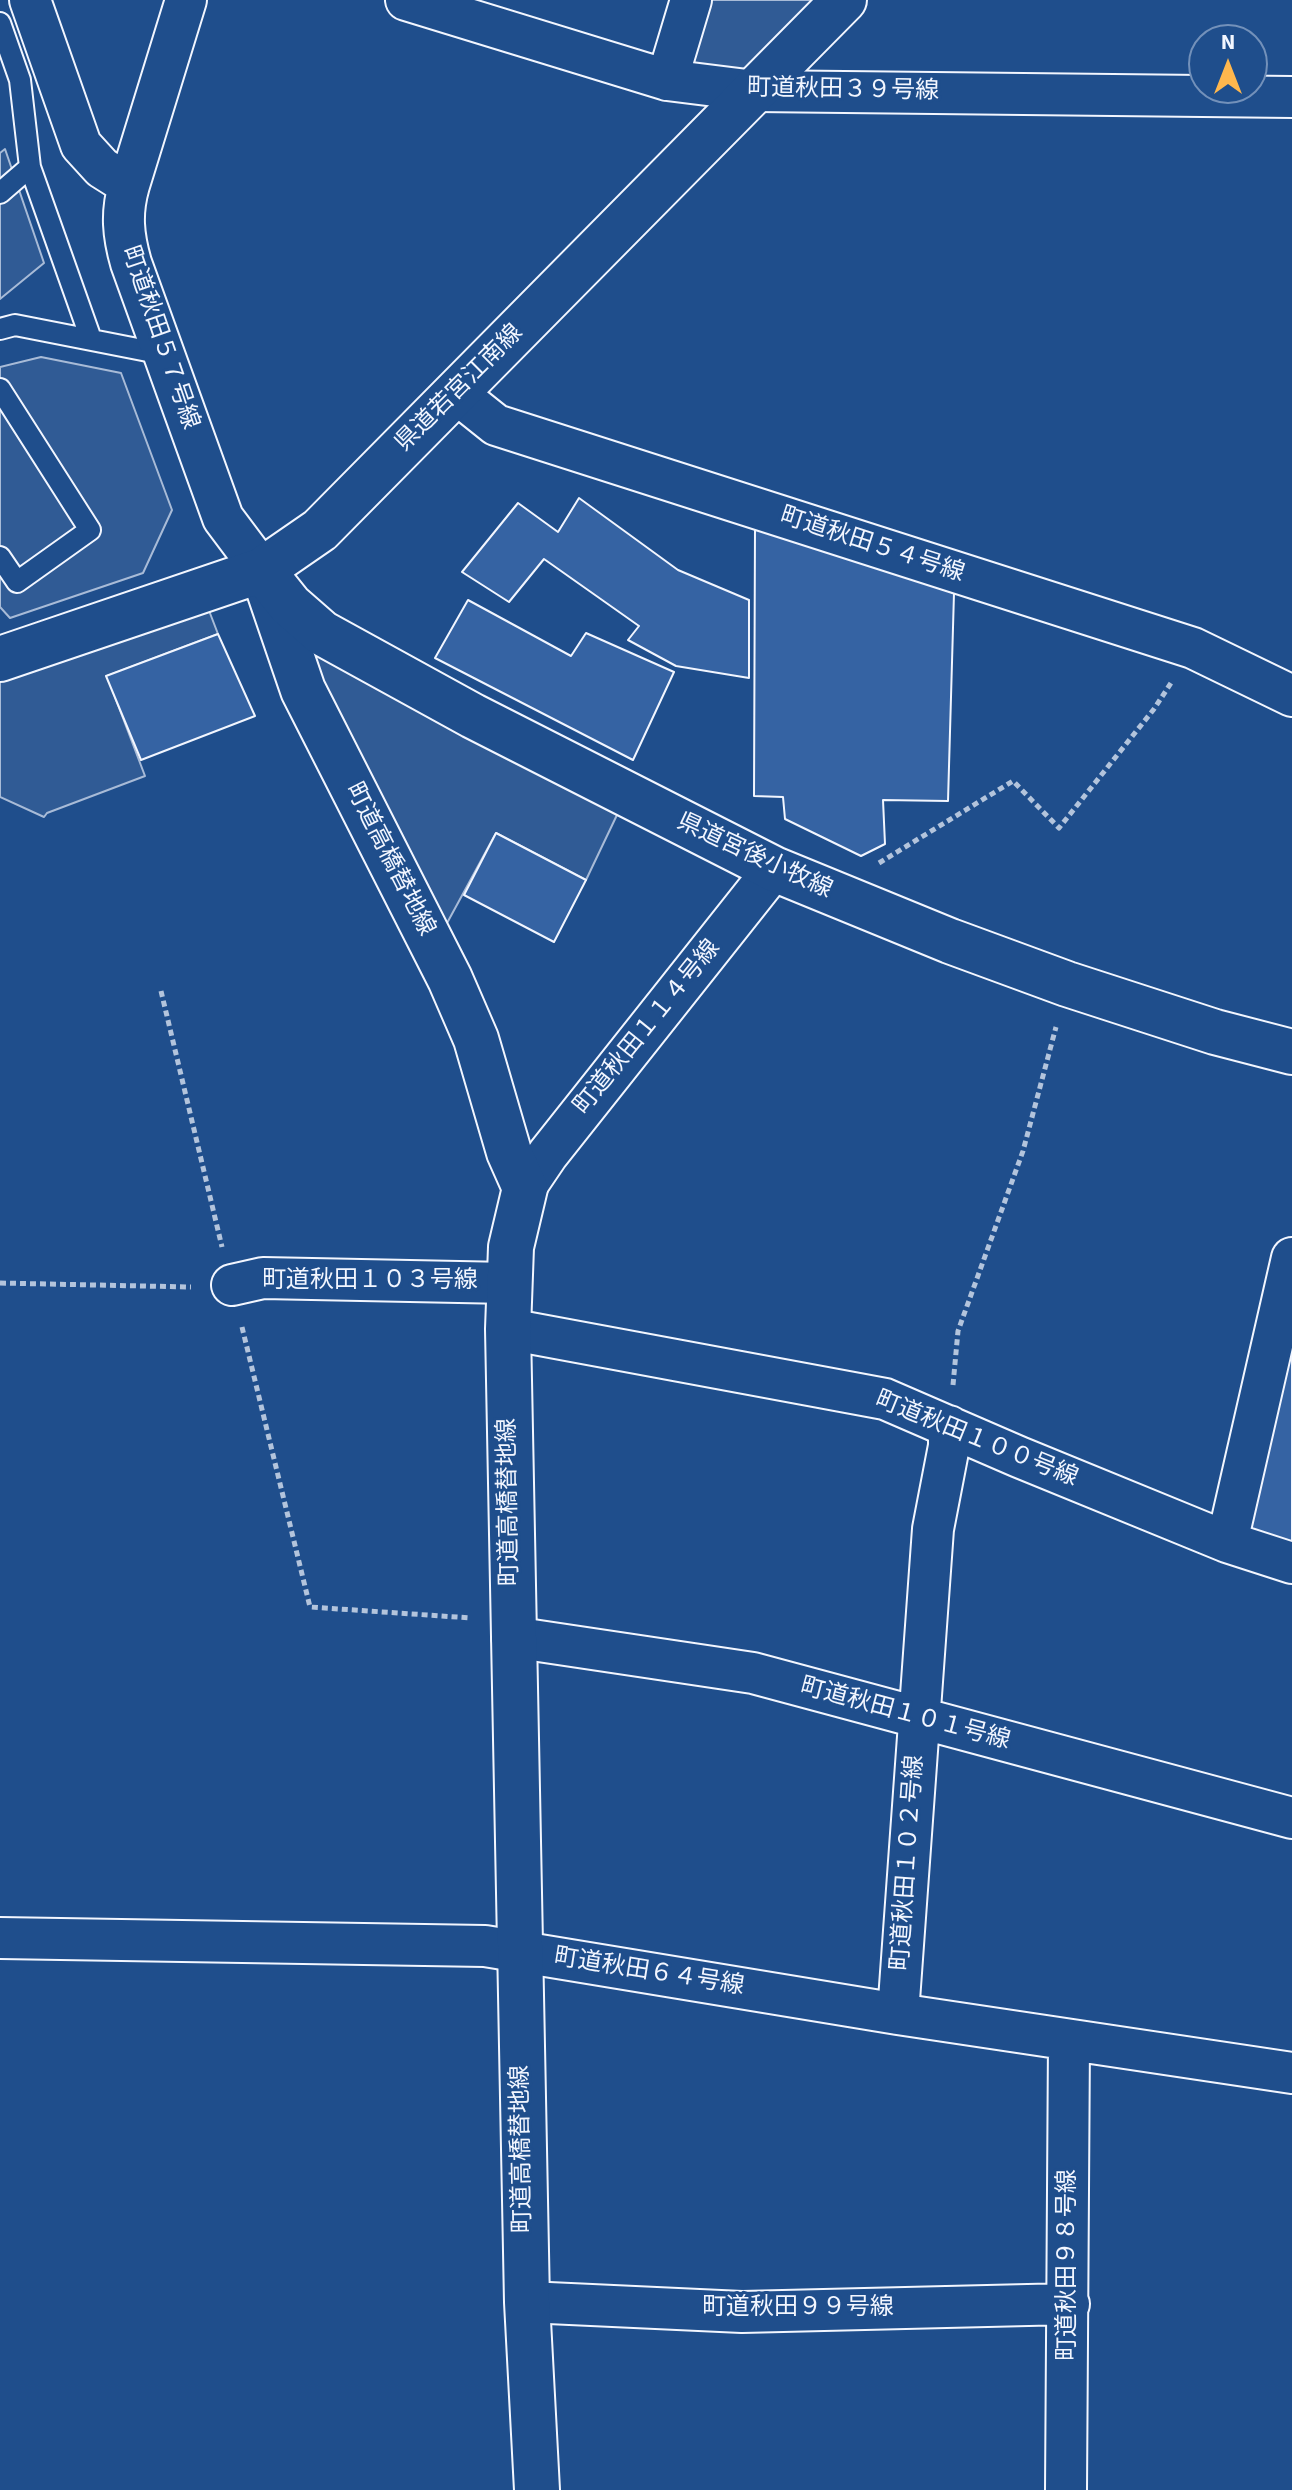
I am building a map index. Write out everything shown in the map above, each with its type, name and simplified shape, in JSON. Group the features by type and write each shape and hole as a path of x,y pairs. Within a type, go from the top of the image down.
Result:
{"main road":[{"name":"県道若宮江南線","path":"0,659 262,570 320,530 844,0"},
{"name":"県道宮後小牧線","path":"262,570 290,605 322,633 473,716 774,869 1067,984 1215,1032 1292,1052"},
{"name":"町道高橋替地線","path":"262,570 303,690 450,979 476,1039 509,1152 525,1188 515,1219 508,1283 508,1329 527,2302 537,2490"}],"street":[{"path":"30,0 81,145 102,168 129,185"},
{"name":"町道秋田５７号線","path":"186,0 129,185 122,224 125,243 163,354 223,518 262,570"},
{"name":"町道秋田３９号線","path":"406,0 667,80 755,91 1292,97"},
{"path":"667,80 691,0"},
{"name":"町道秋田５４号線","path":"456,393 496,425 1193,648 1292,696"},
{"name":"町道秋田１１４号線","path":"525,1188 548,1154 774,869"},
{"path":"1227,1542 1292,1258"},
{"name":"町道秋田１０３号線","path":"232,1285 263,1278 508,1283"},
{"name":"町道秋田１００号線","path":"508,1329 885,1399 1227,1542 1292,1563"},
{"name":"町道秋田１０２号線","path":"898,2014 933,1529 949,1446 949,1426"},
{"name":"町道秋田１０１号線","path":"512,1629 753,1673 1292,1818"},
{"name":"町道秋田６４号線","path":"0,1938 485,1946 898,2014 1292,2073"},
{"name":"町道秋田９８号線","path":"1066,2490 1069,2040"},
{"name":"町道秋田９９号線","path":"527,2302 742,2312 1069,2304"}],"lane":[{"path":"0,23 20,80 30,167 91,339"},
{"path":"0,193 30,167"},
{"path":"0,329 15,325 163,354"},
{"path":"0,389 90,530 17,582 0,557"}],"path":[{"path":"849,901 882,859 1013,781 1059,828 1154,709 1193,648"},
{"path":"949,1426 958,1331 1023,1151 1067,984"},
{"path":"161,991 310,1607 512,1629"},
{"path":"0,1283 222,1288 232,1285"}],"shaded area":[{"path":"691,0 844,0 755,91 667,80"},
{"path":"5,149 44,263 0,299 0,153"},
{"path":"41,357 121,373 172,510 143,573 10,618 0,607 0,367"},
{"path":"208,608 218,634 107,676 145,776 47,813 44,817 0,797 0,661"},
{"path":"322,633 626,796 586,880 496,833 434,947 303,690"}],"building":[{"path":"579,498 678,570 749,600 749,678 676,666 628,640 639,626 544,559 509,602 462,572 518,503 558,532"},
{"path":"755,526 954,593 948,801 883,800 885,844 861,856 785,819 783,797 754,796"},
{"path":"468,600 571,656 586,633 674,672 633,760 435,658"},
{"path":"218,634 255,716 141,760 106,676"},
{"path":"496,833 586,880 554,942 464,895"},
{"path":"1292,1326 1292,1551 1246,1541"}]}
